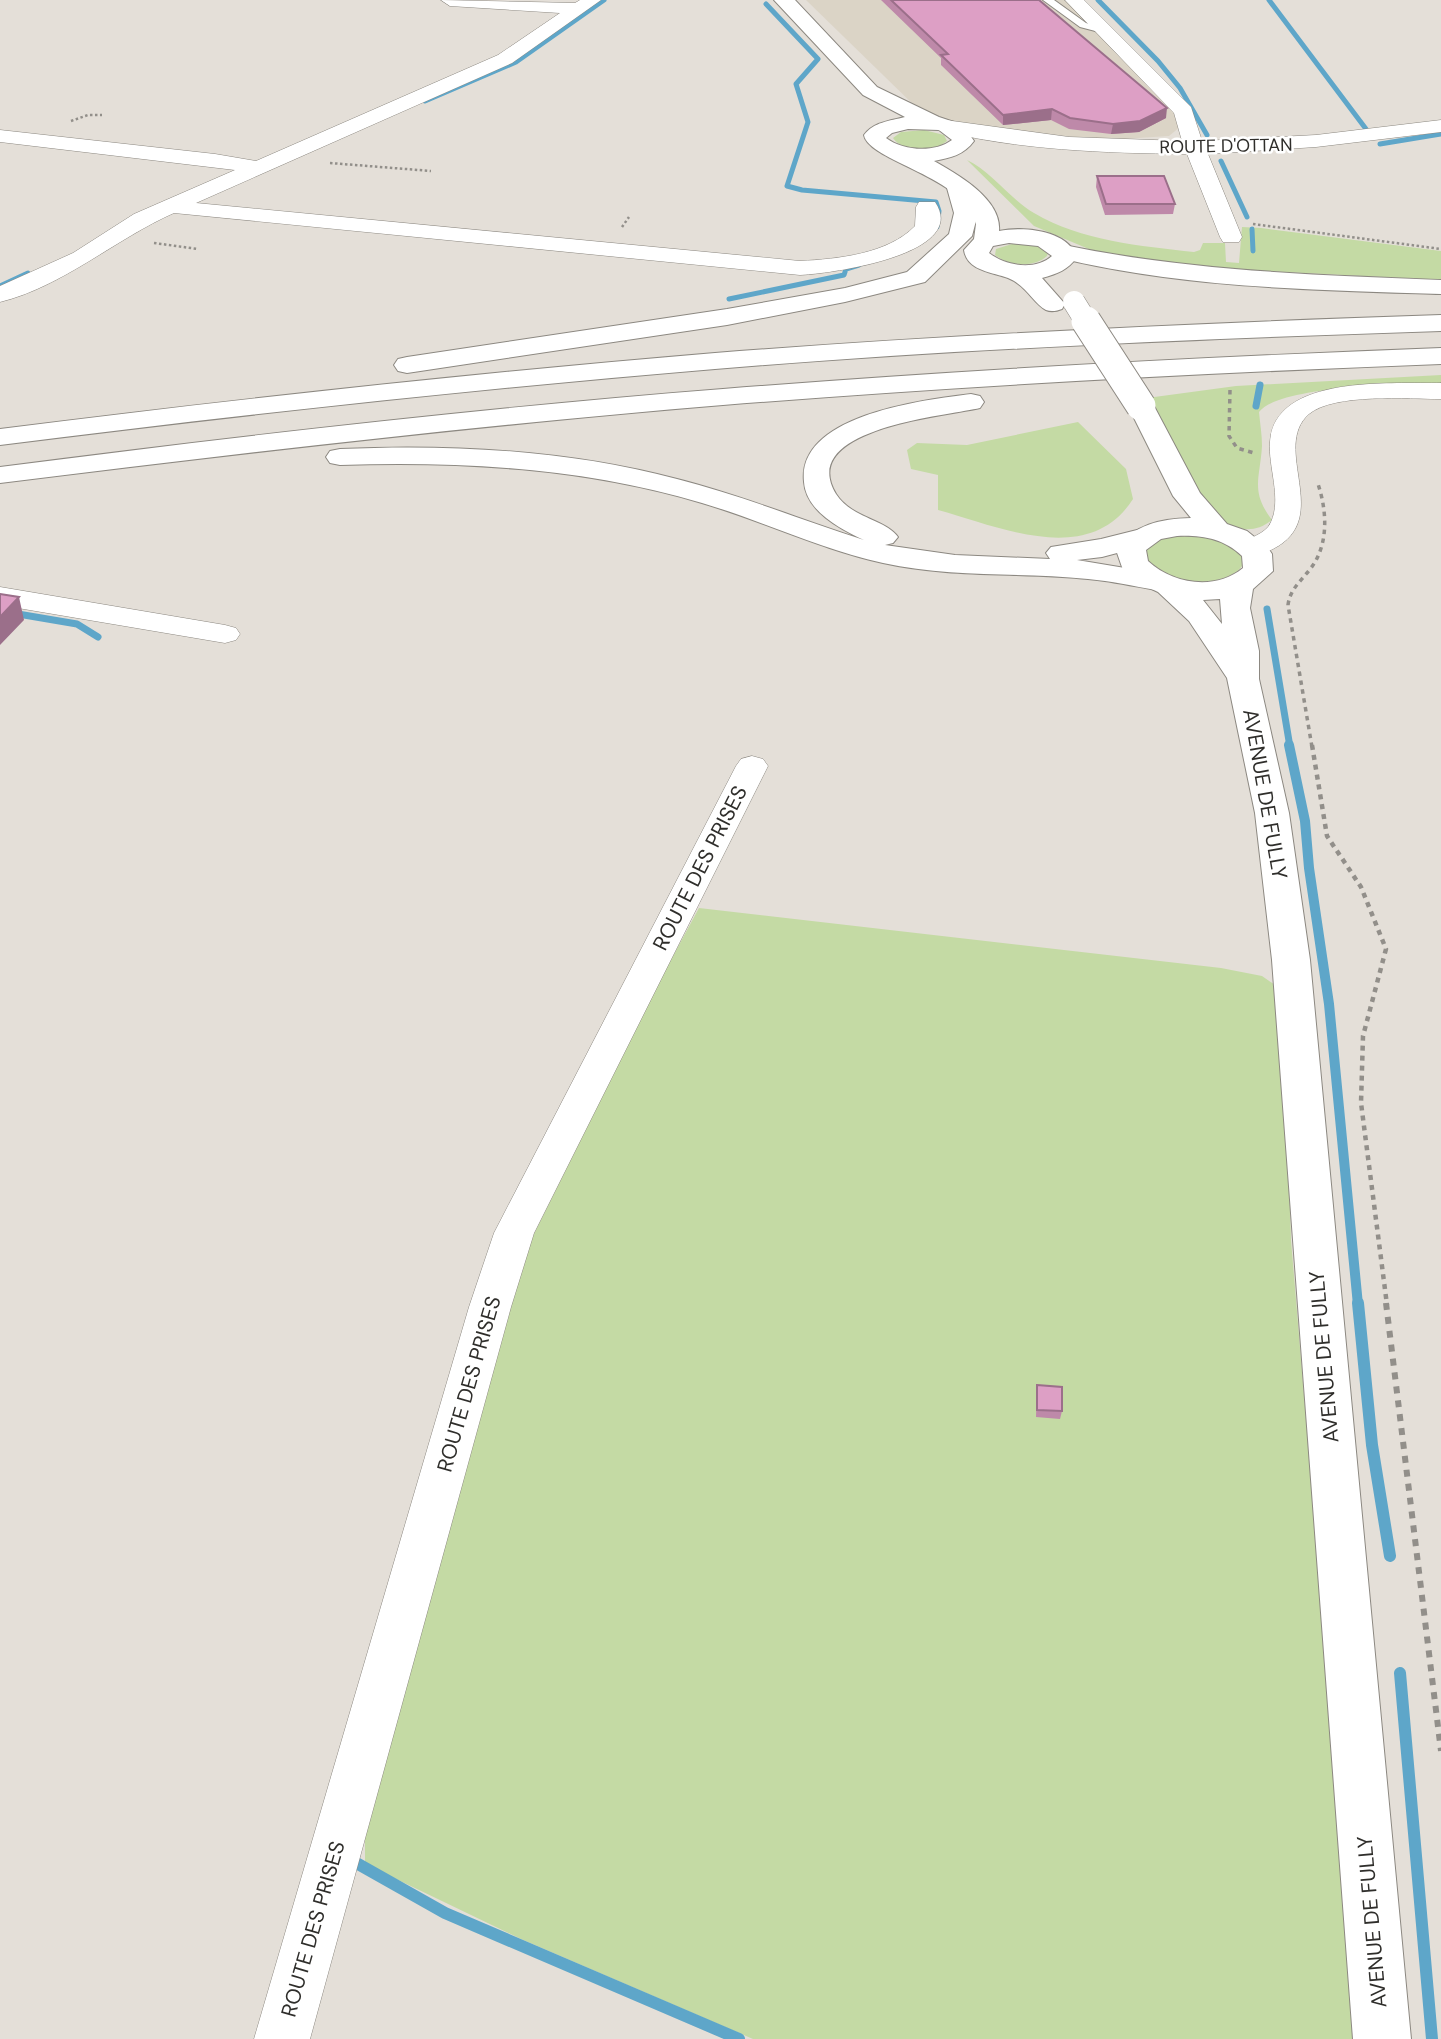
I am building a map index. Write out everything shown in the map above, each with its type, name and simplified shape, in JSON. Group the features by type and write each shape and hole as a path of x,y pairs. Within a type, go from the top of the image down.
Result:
{"main road":[{"path":"783,0 870,91 962,135 963,141 955,149 927,155 900,153"},
{"path":"870,91 878,113 878,132 875,137 879,145 932,167 958,188 986,217 981,247 982,261 991,265 1015,271 1037,270 1061,258 1191,271 1441,287"},
{"path":"878,132 901,124 940,125"},
{"path":"955,149 998,207 1037,238"},
{"path":"916,277 960,236 966,213 958,188"},
{"path":"0,427 702,321 845,295 916,277 1009,236 1053,242 1061,258 1063,303"},
{"path":"1015,271 1063,303 1187,496 1217,531"},
{"path":"0,437 276,403 659,366 1104,336 1441,323"},
{"path":"0,454 417,406 784,373 1128,351 1441,338"},
{"path":"0,475 331,435 698,399 1157,368 1441,356"},
{"path":"0,485 323,458 409,455 496,458 594,470 674,486 738,505 852,545 904,558 961,566 1090,570 1206,590 1240,584 1258,570 1259,559 1253,548 1238,538 1217,531 1183,527 1086,551 1029,555 967,553 907,544 875,534 838,513 819,488 817,468 826,450 855,429 886,418 937,406 1218,377 1441,363"},
{"path":"1131,406 1160,491 1161,513 1146,535"},
{"name":"AVENUE DE FULLY","path":"1146,535 1131,550 1132,559 1143,573 1162,583 1202,615 1243,679"},
{"name":"AVENUE DE FULLY","path":"1240,584 1235,608 1243,651 1243,679 1272,813 1291,960 1382,2039"}],"street":[{"path":"450,0 586,4"},
{"path":"1074,0 1184,111 1195,149 1228,228"},
{"path":"0,295 81,258 133,224 505,59 586,4"},
{"name":"ROUTE D'OTTAN","path":"940,125 1009,139 1195,149 1333,142 1441,126"},
{"path":"0,136 215,160 259,168"},
{"name":"ROUTE D'OTTAN","path":"955,149 1009,139"},
{"path":"172,206 693,260 800,268 849,263 905,243 924,231 927,226 927,207"},
{"path":"1253,548 1273,540 1285,524 1289,498 1282,433 1290,419 1303,407 1327,398 1441,391"},
{"path":"0,596 225,634"},
{"name":"ROUTE DES PRISES","path":"282,2039 490,1307 514,1233 752,766"}],"lane":[{"path":"1048,0 1083,25 1103,30"}],"path":[{"path":"290,154 324,162 431,172"},
{"path":"1228,228 1441,248"},
{"path":"1230,386 1229,436 1237,448 1302,465 1313,472 1321,493 1325,531 1316,561 1288,597 1327,836 1361,887 1386,949 1363,1036 1361,1103 1441,1751"}],"shaded area":[{"path":"806,0 1083,0 1197,113 1169,136 1106,140 966,126 921,112"}],"green space":[{"path":"924,130 944,135 947,141 927,149 919,149 904,146 893,138 901,132"},
{"path":"967,160 1034,213 1091,236 1194,252 1200,250 1203,243 1225,243 1226,262 1239,263 1242,227 1261,228 1441,251 1441,280 1246,270 1103,255 1034,226"},
{"path":"1015,243 1040,246 1048,253 1047,256 1029,264 1021,264 995,255 996,249"},
{"path":"1441,375 1441,383 1344,388 1291,396 1271,403 1259,412 1262,446 1258,485 1261,501 1272,520 1249,529 1212,518 1147,398 1236,386"},
{"path":"1078,422 1126,469 1133,499 1115,520 1093,532 1068,537 1042,537 938,510 938,475 911,469 907,450 917,443 967,445"},
{"path":"1189,535 1221,541 1236,549 1242,558 1242,565 1237,571 1217,580 1192,582 1174,577 1149,563 1147,551 1155,542"},
{"path":"699,908 1221,968 1262,976 1275,985 1286,1086 1291,1240 1337,1788 1354,2039 753,2039 521,1939 365,1864 365,1830 521,1260 654,991"}],"building":[{"path":"891,0 1039,0 1167,108 1140,121 1113,124 1070,118 1052,109 1003,115 941,55 948,54"},
{"path":"1097,176 1164,176 1175,204 1106,204"},
{"path":"0,594 19,597 0,617"},
{"path":"1037,1385 1062,1387 1062,1411 1037,1410"}],"waterway":[{"path":"425,101 516,62 604,0"},
{"path":"1098,0 1158,61 1180,88 1207,135"},
{"path":"1269,0 1366,129"},
{"path":"766,4 818,59 796,84 808,122 787,186 802,190 936,202 939,211 937,227"},
{"path":"1380,144 1441,134"},
{"path":"1221,161 1247,217"},
{"path":"1252,229 1253,251"},
{"path":"729,299 844,275 846,269 859,265"},
{"path":"0,286 28,273"},
{"path":"1256,406 1260,385"},
{"path":"1267,609 1290,747"},
{"path":"0,611 77,624 98,637"},
{"path":"1289,745 1305,821 1309,868 1329,1004 1358,1305"},
{"path":"1358,1303 1372,1445 1390,1556"},
{"path":"1400,1673 1432,2039"},
{"path":"351,1860 445,1913 739,2039"}]}
